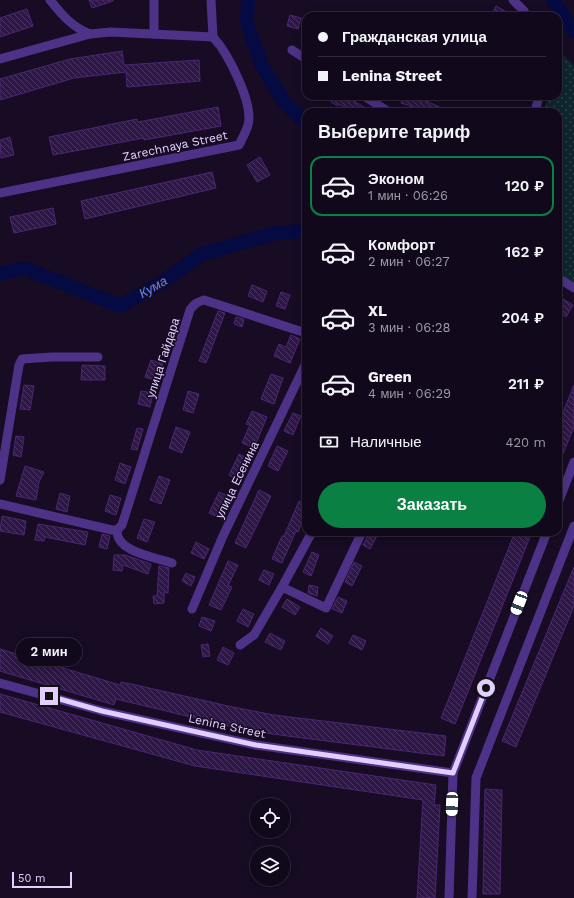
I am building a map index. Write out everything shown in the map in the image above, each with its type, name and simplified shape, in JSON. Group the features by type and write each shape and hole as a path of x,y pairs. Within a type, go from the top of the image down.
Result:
{"street":[{"path":"50,0 64,17 78,29 90,34"},
{"path":"154,0 154,34"},
{"path":"0,59 90,34 110,32 213,37 211,0"},
{"path":"513,0 524,12"},
{"name":"Zarechnaya Street","path":"0,193 239,145 248,125 248,106 222,47 213,37"},
{"path":"292,50 302,56"},
{"path":"370,100 383,108"},
{"path":"562,280 574,288"},
{"name":"улица Гайдара","path":"116,530 122,525 193,305 204,300 302,332"},
{"path":"0,480 19,365 22,359 52,357 98,357"},
{"name":"улица Есенина","path":"192,609 223,536 302,371"},
{"path":"562,493 574,462"},
{"path":"0,504 116,530 116,536 125,548 172,563"},
{"path":"472,898 476,778 574,526"},
{"path":"240,645 254,635 310,536"},
{"path":"282,587 326,608 360,536"},
{"path":"449,898 453,773 545,536"},
{"name":"Lenina Street","path":"0,682 102,711 256,745 453,773"}],"shaded area":[{"path":"562,56 565,56 574,66 574,286 562,278 562,108 545,108 547,100 562,100"}],"building":[{"path":"89,0 113,0 113,1 92,8"},
{"path":"496,6 505,11 504,12 493,12"},
{"path":"27,9 33,26 0,37 0,18"},
{"path":"290,15 301,18 298,29 287,26"},
{"path":"122,51 124,65 199,60 200,81 127,87 126,72 74,78 0,100 0,79 70,59"},
{"path":"332,100 352,100 366,108 346,108 339,104 338,106 331,102"},
{"path":"402,100 424,100 442,108 416,108 401,103"},
{"path":"218,107 221,126 144,140 144,138 53,155 49,137 137,119 138,122"},
{"path":"10,137 14,155 1,158 0,140"},
{"path":"260,157 270,175 257,182 247,165"},
{"path":"212,172 216,188 85,219 81,201"},
{"path":"53,208 56,224 14,233 10,217"},
{"path":"252,285 267,291 263,302 248,296"},
{"path":"281,292 290,295 285,309 276,306"},
{"path":"562,298 573,305 566,317 562,314"},
{"path":"218,311 225,313 206,363 199,361"},
{"path":"236,317 244,319 242,327 234,324"},
{"path":"291,335 300,339 290,363 274,356 279,344 286,347"},
{"path":"151,360 163,364 158,381 145,377"},
{"path":"82,365 105,366 105,380 81,380"},
{"path":"271,374 283,378 274,404 261,399"},
{"path":"24,385 34,386 30,410 20,409"},
{"path":"574,385 574,427 562,456 562,415"},
{"path":"141,391 153,393 150,407 138,404"},
{"path":"188,391 199,394 193,413 183,410"},
{"path":"252,411 267,417 254,448 242,443 250,425 246,424"},
{"path":"293,413 301,416 293,435 284,431"},
{"path":"176,427 190,432 182,453 169,448"},
{"path":"137,428 143,429 137,450 131,449"},
{"path":"16,436 24,437 21,457 13,455"},
{"path":"277,446 288,451 278,471 268,466"},
{"path":"239,454 249,459 239,480 229,475"},
{"path":"120,463 131,467 125,484 115,480"},
{"path":"25,466 44,472 39,482 36,500 16,496"},
{"path":"159,476 170,480 161,504 150,500"},
{"path":"259,490 271,496 246,548 235,543"},
{"path":"219,492 232,498 222,519 209,513"},
{"path":"60,493 70,496 67,512 56,509"},
{"path":"110,495 121,498 116,515 105,511"},
{"path":"299,501 302,502 302,522 298,532 296,531 282,563 272,559 282,536 284,536"},
{"path":"2,516 26,521 24,535 0,531"},
{"path":"144,519 155,522 147,542 137,538"},
{"path":"38,524 88,532 85,545 45,537 44,541 35,540"},
{"path":"102,534 110,536 107,549 99,547"},
{"path":"368,536 377,536 370,549 363,545"},
{"path":"513,536 530,536 455,724 441,718"},
{"path":"196,542 209,549 204,559 191,553"},
{"path":"312,552 319,555 311,576 303,572"},
{"path":"114,555 125,555 151,564 148,574 123,565 122,571 113,570"},
{"path":"228,561 238,565 228,586 232,587 221,610 209,605"},
{"path":"354,562 362,566 352,586 345,582"},
{"path":"159,566 169,568 168,593 164,592 164,603 154,604 153,596 157,596"},
{"path":"574,567 574,606 516,747 502,741"},
{"path":"264,570 274,574 269,585 259,580"},
{"path":"186,573 195,577 191,586 182,581"},
{"path":"309,585 318,587 317,596 308,593"},
{"path":"338,597 347,601 342,613 332,609"},
{"path":"287,599 300,607 295,615 282,607"},
{"path":"243,609 254,614 248,627 237,621"},
{"path":"202,617 215,621 211,631 199,626"},
{"path":"321,628 333,636 328,644 316,636"},
{"path":"270,633 285,641 281,650 265,642"},
{"path":"353,635 366,641 362,650 349,643"},
{"path":"208,644 210,656 203,657 201,645"},
{"path":"223,647 234,653 228,665 217,660"},
{"path":"0,649 120,685 121,682 274,715 446,736 444,756 272,734 224,725 116,699 114,705 0,671"},
{"path":"0,694 197,750 436,785 434,805 440,805 435,898 417,898 423,800 195,766 0,712"},
{"path":"485,789 502,790 500,894 483,894"}],"waterway":[{"name":"Кума","path":"248,0 247,23 262,66 284,102 302,119"},
{"name":"Кума","path":"553,0 561,12"},
{"name":"Кума","path":"562,13 574,31"},
{"name":"Кума","path":"0,274 24,268 120,306 163,282 200,255 276,233 302,231"}],"route":[{"path":"49,696 102,711 256,745 453,773 486,688"}]}
